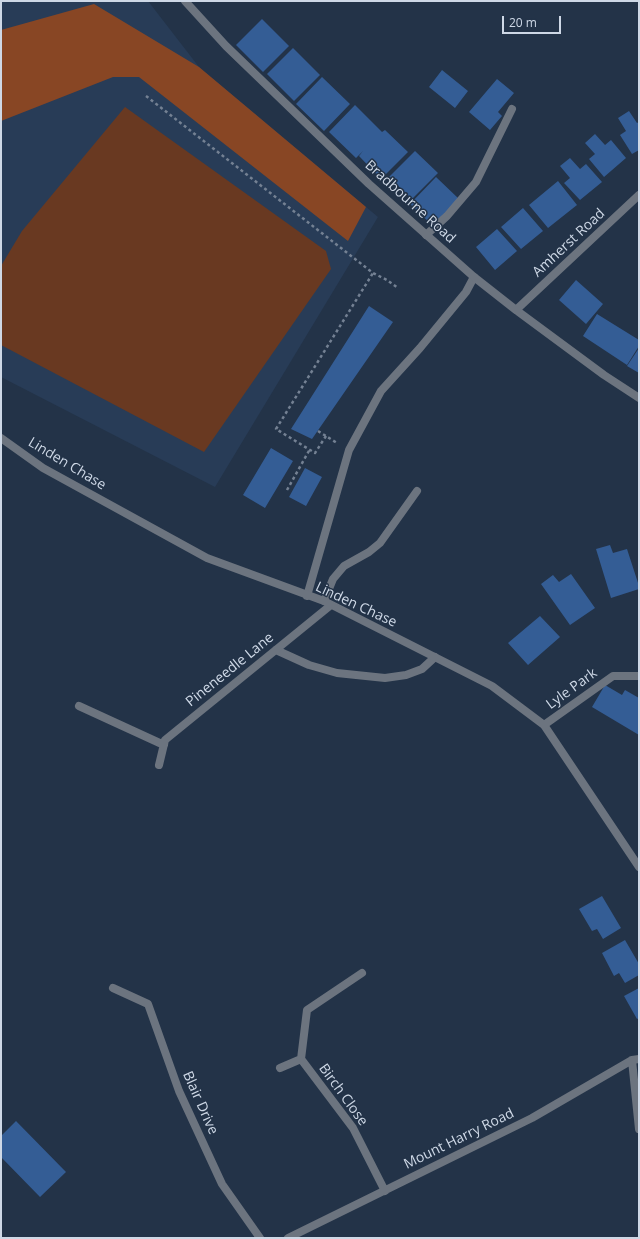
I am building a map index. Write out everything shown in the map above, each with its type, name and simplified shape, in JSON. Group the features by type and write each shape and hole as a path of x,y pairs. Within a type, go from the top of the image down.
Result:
{"street":[{"name":"Bradbourne Road","path":"185,1 226,46 351,168 474,277 604,375 639,398"},
{"path":"426,235 447,216 476,182 512,109"},
{"name":"Amherst Road","path":"516,310 639,195"},
{"path":"308,596 349,450 381,391 420,348 466,292 474,277"},
{"name":"Linden Chase","path":"1,438 43,468 207,558 327,603 492,686 544,725 639,867"},
{"path":"327,603 333,579 344,566 369,552 380,543 417,491"},
{"name":"Pineneedle Lane","path":"158,765 165,740 276,650 327,603"},
{"path":"276,650 309,665 337,673 385,678 406,675 422,669 435,657"},
{"name":"Lyle Park","path":"544,725 613,676 639,676"},
{"path":"79,706 164,744"},
{"name":"Birch Close","path":"362,973 308,1010 300,1059 353,1128 385,1191"},
{"name":"Blair Drive","path":"113,988 148,1004 179,1091 222,1184 260,1238"},
{"name":"Birch Close","path":"280,1068 300,1059"},
{"path":"635,1060 639,1129"},
{"name":"Mount Harry Road","path":"288,1238 532,1118 635,1060"}],"path":[{"path":"146,96 374,273 398,288"},
{"path":"326,436 316,453 276,429 374,273"},
{"path":"318,431 349,450"},
{"path":"287,490 310,450"}],"shaded area":[{"path":"1,1 148,1 199,67 378,217 215,487 1,377"},
{"path":"94,4 199,67 366,207 348,241 139,77 113,77 1,121 1,30"},
{"path":"125,107 326,251 331,269 204,452 1,345 1,266 22,231"}],"building":[{"path":"262,19 289,46 263,72 236,45"},
{"path":"293,48 320,75 294,101 267,74"},
{"path":"442,70 468,91 455,108 429,87"},
{"path":"322,77 350,104 324,131 296,104"},
{"path":"497,79 514,93 498,112 502,116 490,130 469,112"},
{"path":"355,105 382,132 385,130 408,152 381,179 359,156 363,151 356,158 329,132"},
{"path":"629,111 637,123 639,122 639,150 632,154 620,135 626,131 618,118"},
{"path":"595,134 605,145 611,140 626,158 604,177 589,159 595,154 585,143"},
{"path":"415,151 438,173 412,199 389,177"},
{"path":"570,158 580,169 586,164 602,182 580,200 564,183 570,178 560,166"},
{"path":"436,177 459,199 433,226 410,204"},
{"path":"558,181 577,205 548,228 529,205"},
{"path":"523,208 543,231 521,249 501,227"},
{"path":"497,229 517,251 495,270 476,247"},
{"path":"576,280 603,304 586,324 559,300"},
{"path":"369,306 393,322 312,439 291,429"},
{"path":"597,314 639,340 639,346 627,365 583,336"},
{"path":"639,348 639,373 627,366"},
{"path":"271,448 293,461 265,508 243,495"},
{"path":"305,468 322,477 306,506 289,497"},
{"path":"610,545 613,553 627,549 639,586 639,589 611,598 596,549"},
{"path":"571,574 595,608 570,625 541,584 553,575 559,582"},
{"path":"540,616 560,637 528,665 508,643"},
{"path":"605,685 622,695 625,690 639,698 639,735 592,707"},
{"path":"602,896 621,928 603,939 597,929 592,931 579,909"},
{"path":"625,940 639,964 639,975 625,983 619,973 614,976 602,953"},
{"path":"639,988 639,1018 637,1019 624,996"},
{"path":"16,1121 66,1172 40,1197 1,1157 1,1136"}]}
